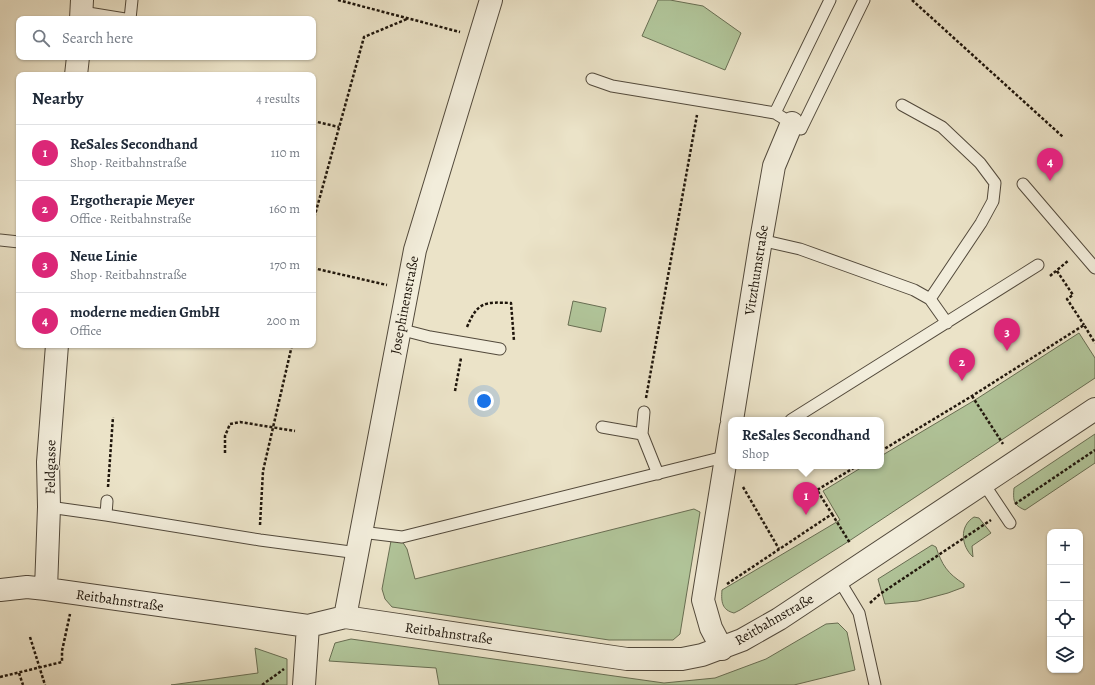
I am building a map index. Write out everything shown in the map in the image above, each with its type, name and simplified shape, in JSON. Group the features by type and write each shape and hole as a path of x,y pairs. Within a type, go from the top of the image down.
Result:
{"street":[{"name":"Josephinenstraße","path":"345,617 415,250 491,0"},
{"path":"76,72 78,60"},
{"name":"Vitzthumstraße","path":"732,417 761,240 783,118"},
{"name":"Feldgasse","path":"37,588 49,507 48,462 57,348"},
{"name":"Reitbahnstraße","path":"0,576 37,588 308,626 345,617 627,659 682,659 722,649 759,632 1095,409"},
{"path":"722,649 711,628 703,600 728,461"},
{"name":"Reitbahnstraße","path":"0,590 37,588"},
{"path":"304,685 308,626"}],"lane":[{"path":"130,16 132,0"},
{"path":"783,118 830,0"},
{"path":"592,79 612,86 700,101 783,118 802,129 864,0"},
{"path":"82,10 111,16"},
{"path":"902,104 942,127 980,163 995,183 993,201 981,223 930,299"},
{"path":"1023,184 1095,268"},
{"path":"0,240 16,242"},
{"path":"761,240 800,248 914,290 930,299 947,323"},
{"path":"796,417 1038,265"},
{"path":"399,329 500,349"},
{"path":"644,412 642,434 658,474"},
{"path":"602,427 642,434"},
{"path":"361,532 402,537 728,455"},
{"path":"984,484 1010,523"},
{"path":"106,515 107,501"},
{"path":"49,507 260,540 358,553"},
{"path":"839,580 859,613 875,685"}],"path":[{"path":"338,0 480,37"},
{"path":"912,0 1063,137"},
{"path":"316,211 364,37 407,19"},
{"path":"644,412 700,101"},
{"path":"316,122 339,127"},
{"path":"1038,265 1047,278 1080,250"},
{"path":"316,269 407,290"},
{"path":"1057,270 1073,295 1067,299 1095,343"},
{"path":"884,449 972,396 1084,325"},
{"path":"260,540 264,471 291,348"},
{"path":"972,396 1004,444"},
{"path":"107,501 113,417"},
{"path":"225,453 225,436 230,424 240,422 295,431"},
{"path":"859,613 880,594 1095,450"},
{"path":"850,543 817,490 852,469"},
{"path":"744,487 779,549"},
{"path":"736,577 832,514"},
{"path":"0,678 62,662 62,651 74,593"},
{"path":"30,637 45,685"},
{"path":"19,673 23,685"}],"green space":[{"path":"658,0 670,0 703,6 741,33 725,70 642,36"},
{"path":"573,301 606,308 601,332 568,325"},
{"path":"1079,333 1095,358 1095,378 846,543 740,610 734,613 725,608 722,602 722,590 840,520 823,491 859,469 884,469 884,454 975,400"},
{"path":"1095,434 1095,463 1025,510 1016,504 1014,499 1014,488"},
{"path":"694,509 700,512 680,634 673,640 609,640 392,607 385,599 382,589 391,541 402,541 407,549 415,579"},
{"path":"974,517 979,518 991,533 972,546 973,557 966,547 963,536 966,526"},
{"path":"932,545 936,547 949,572 964,584 964,587 918,601 885,604 878,579"},
{"path":"838,623 847,632 855,670 794,685 439,685 436,668 329,661 335,643 351,639 664,683 715,678 766,659 826,624"},
{"path":"255,648 287,659 287,685 171,685 258,673"}],"place":[{"name":"moderne medien GmbH","path":"1050,181"},
{"name":"Neue Linie","path":"1007,351"},
{"name":"Ergotherapie Meyer","path":"962,381"},
{"name":"ReSales Secondhand","path":"806,515"}]}
